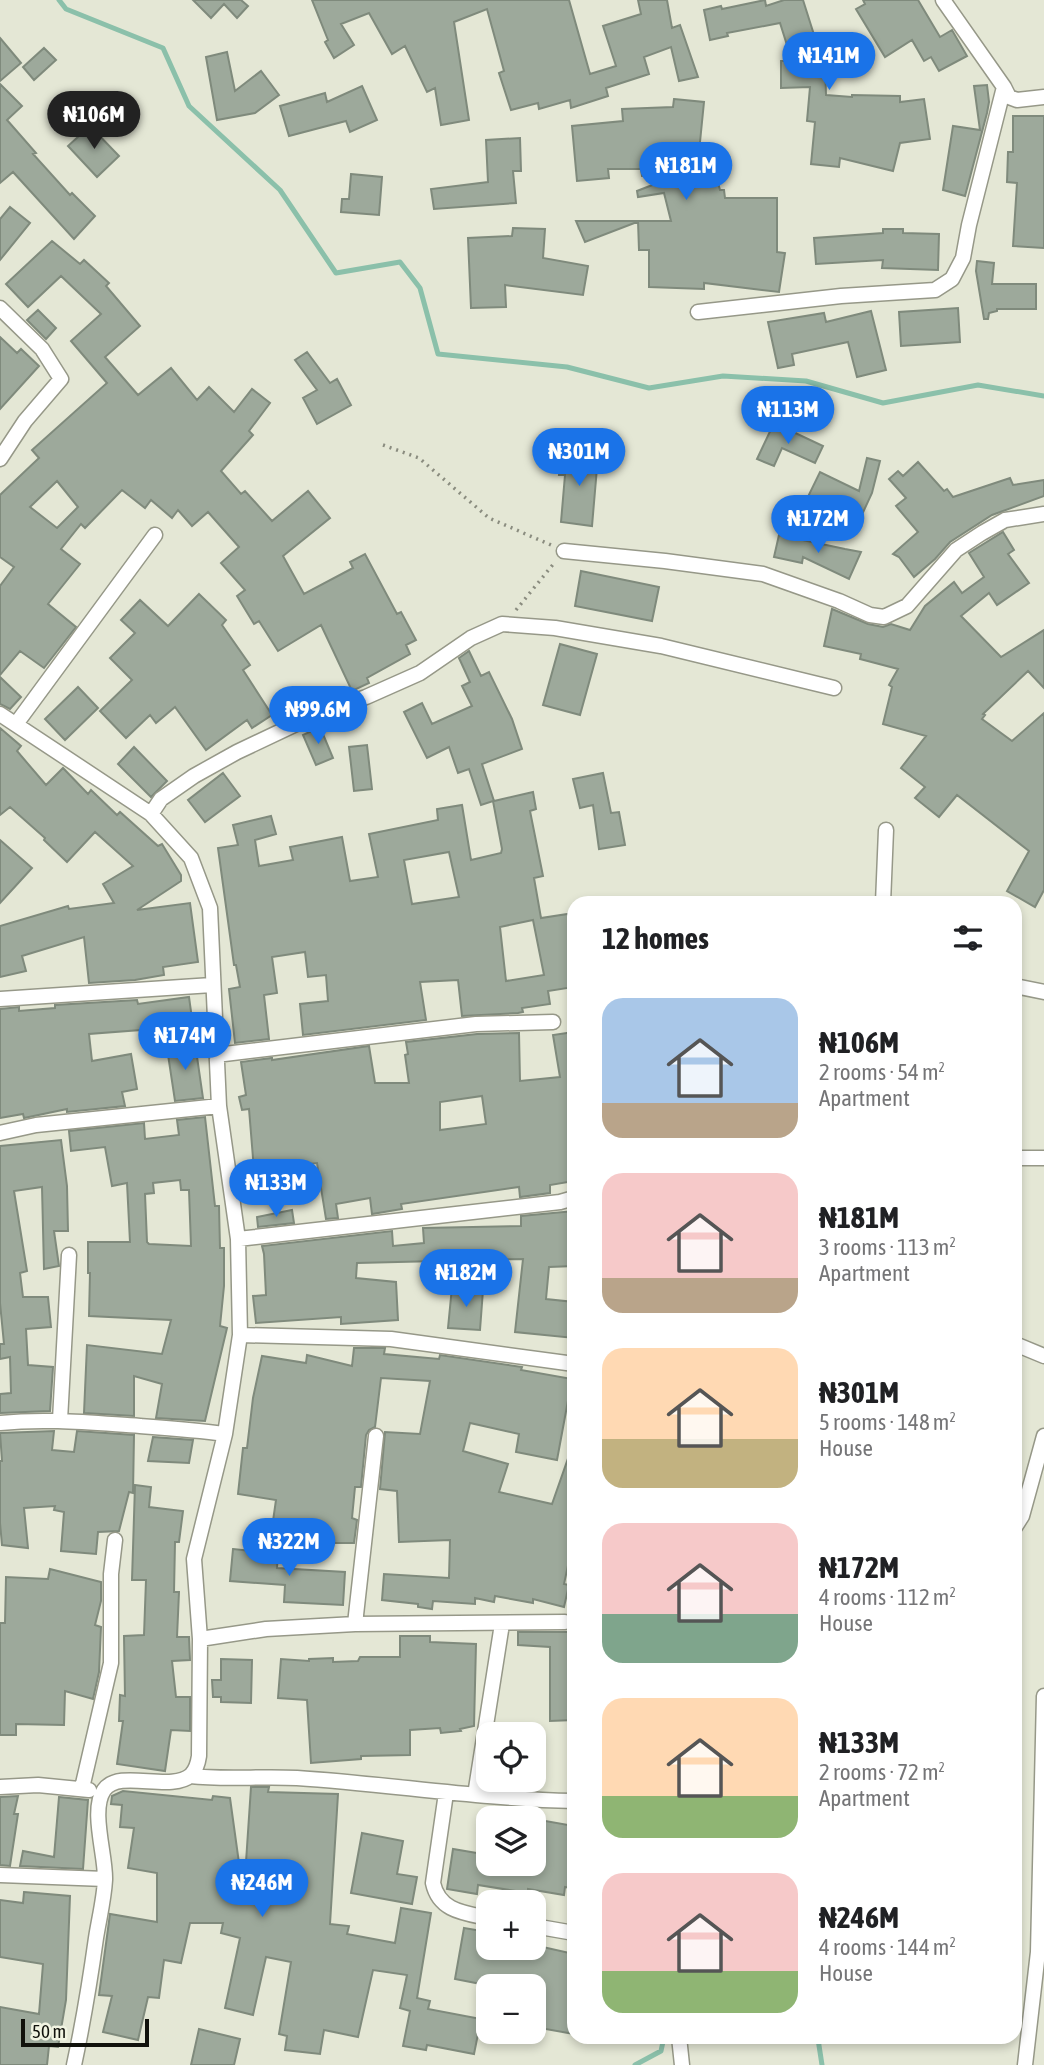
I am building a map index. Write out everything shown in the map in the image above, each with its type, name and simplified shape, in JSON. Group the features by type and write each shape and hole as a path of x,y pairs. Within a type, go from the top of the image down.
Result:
{"street":[{"path":"943,0 1009,97 1017,100 1044,97"},
{"path":"698,312 841,296 935,290 944,286 952,279 964,258 969,225 1004,87"},
{"path":"0,308 42,349 61,379 25,421 0,459"},
{"path":"565,551 763,574 870,615 884,617 907,606 956,550 982,533 1005,520 1044,513"},
{"path":"16,724 155,535"},
{"path":"151,814 161,799 194,776 237,752 313,716 366,697 420,673 471,638 502,624 555,628 661,646 834,688"},
{"path":"0,714 151,814 191,858 210,908 219,1105 238,1239 240,1335 225,1434 194,1559 200,1639 199,1756 190,1776"},
{"path":"883,896 886,831"},
{"path":"0,999 212,985"},
{"path":"1022,987 1044,992"},
{"path":"216,1055 476,1024 553,1022"},
{"path":"0,1133 36,1125 219,1105"},
{"path":"1022,1158 1044,1158"},
{"path":"238,1239 567,1200"},
{"path":"60,1420 69,1255"},
{"path":"240,1335 391,1339 567,1363"},
{"path":"1022,1348 1044,1356"},
{"path":"0,1423 60,1420 182,1428 225,1434"},
{"path":"355,1624 376,1436"},
{"path":"1022,1516 1044,1436"},
{"path":"82,1788 111,1663 111,1574 115,1540"},
{"path":"200,1639 266,1629 355,1624 565,1622"},
{"path":"475,1795 502,1624"},
{"path":"1025,2065 1041,1953 1044,1696"},
{"path":"74,2065 83,2025 105,1879 99,1812 102,1792 106,1787 118,1783 175,1782 190,1776 216,1779 295,1778 523,1800 567,1801"},
{"path":"0,1787 38,1785 102,1792"},
{"path":"446,1793 433,1883 435,1892 445,1905 459,1912 476,1916"},
{"path":"0,1875 105,1879"},
{"path":"546,1928 567,1932"},
{"path":"679,2044 682,2065"}],"path":[{"path":"383,445 419,458 489,517 565,551 502,624"}],"building":[{"path":"193,0 241,0 248,6 237,18 224,4 211,18"},
{"path":"312,0 569,0 590,74 616,66 603,26 641,14 638,0 667,0 672,28 680,25 698,77 679,81 671,47 644,57 649,74 606,88 608,96 571,108 570,100 539,109 538,103 511,110 499,73 504,71 487,9 454,22 469,120 441,125 435,88 427,92 405,46 392,54 369,13 341,24 354,45 334,58 325,42 328,40"},
{"path":"765,0 766,6 784,0 803,0 822,60 825,60 826,95 900,96 900,102 924,99 930,139 900,143 893,171 840,158 839,167 811,164 815,122 807,121 810,87 781,88 781,61 792,61 780,23 727,33 728,36 710,40 704,10"},
{"path":"863,0 918,0 940,37 952,30 967,56 939,71 931,57 924,61 912,40 885,57 856,9 865,4"},
{"path":"0,38 21,63 0,81"},
{"path":"44,48 56,60 34,80 23,67"},
{"path":"227,52 235,91 261,71 279,95 255,113 217,120 206,57"},
{"path":"0,84 22,106 7,120 70,195 72,193 95,216 74,239 13,172 0,183"},
{"path":"987,85 987,113 965,196 943,190 953,126 980,130 974,86"},
{"path":"362,86 377,120 350,132 346,121 289,136 280,106 325,93 327,102"},
{"path":"674,99 704,102 698,162 711,158 725,198 777,198 777,252 785,253 779,292 704,283 704,289 649,287 649,250 639,250 638,221 671,221 664,193 638,197 637,191 686,172 642,176 641,169 608,169 609,178 577,181 572,126 623,121 622,109 673,107"},
{"path":"1013,116 1044,116 1044,248 1013,246 1017,183 1007,182 1008,152 1013,152"},
{"path":"90,126 119,156 97,177 68,146"},
{"path":"520,138 521,171 513,171 516,203 434,209 431,189 488,182 486,140"},
{"path":"351,174 382,177 379,215 341,212 342,199 349,199"},
{"path":"10,207 30,223 0,260 0,219"},
{"path":"576,221 637,221 637,222 585,242"},
{"path":"513,228 545,229 543,258 588,266 583,295 505,285 506,307 471,308 468,238 512,236"},
{"path":"883,229 903,229 903,233 939,234 938,270 882,268 883,260 816,264 814,238 883,233"},
{"path":"52,241 80,264 84,260 109,283 106,286 140,326 105,357 138,395 171,368 197,400 209,387 234,412 252,389 270,403 249,431 253,435 221,471 241,494 245,491 272,521 308,491 330,518 283,556 304,594 353,568 350,562 365,554 397,614 401,612 416,640 406,645 410,654 367,678 369,683 352,691 321,625 278,651 259,621 254,624 237,596 245,590 221,563 239,547 208,512 192,526 178,510 172,518 151,500 145,508 122,490 85,528 81,524 61,549 80,564 48,604 76,627 44,668 20,651 0,675 0,586 14,567 0,557 0,495 39,458 32,450 107,383 71,341 101,314 61,276 28,307 6,284","holes":["57,481 78,507 57,528 30,507"]},
{"path":"977,261 994,263 992,284 1036,284 1036,309 997,309 989,313 988,319 984,319 976,271"},
{"path":"958,308 960,342 901,346 899,312"},
{"path":"38,310 56,328 46,339 27,320"},
{"path":"871,311 886,370 857,377 848,342 792,354 794,365 778,368 768,322 824,313 826,322"},
{"path":"0,337 17,353 21,349 39,366 0,409"},
{"path":"307,352 330,383 337,379 351,405 317,424 303,398 317,390 295,360"},
{"path":"774,423 823,446 815,463 782,448 774,466 757,459"},
{"path":"560,455 598,456 592,526 561,522 565,475 559,475"},
{"path":"867,458 880,461 872,493 853,534 802,509 820,472 859,491"},
{"path":"918,462 944,491 947,489 953,497 1010,478 1013,485 1044,480 1044,496 992,515 950,542 914,577 899,557 893,554 918,532 896,506 906,498 889,479 898,471 903,476"},
{"path":"1003,532 1014,550 1008,554 1029,583 997,605 989,593 961,616 1001,657 1044,630 1044,688 1028,671 983,714 985,715 982,719 1012,741 1044,713 1044,890 1035,907 1022,900 1022,896 1007,891 1029,851 957,795 939,817 915,798 925,787 901,768 926,736 883,724 892,687 889,685 898,669 860,659 861,654 824,646 832,609 868,624 883,627 891,624 910,630 925,606 954,582 962,593 984,577 969,553"},
{"path":"779,535 861,552 849,579 803,557 802,563 774,557"},
{"path":"581,571 659,587 652,621 575,606"},
{"path":"199,594 226,620 222,625 250,665 243,670 272,715 252,728 247,720 206,750 175,707 156,723 150,715 126,738 100,711 132,680 110,658 135,633 121,620 140,600 168,626"},
{"path":"560,644 597,654 580,715 543,705"},
{"path":"469,651 481,676 489,672 512,719 522,749 482,764 494,801 533,792 536,809 530,811 543,876 534,878 541,918 567,914 567,988 548,991 550,1004 522,1008 523,1012 462,1016 458,980 420,982 426,1020 303,1035 300,1004 328,1001 326,975 308,977 305,952 272,957 277,993 264,995 269,1039 235,1043 229,989 240,987 234,965 218,848 238,845 233,825 271,816 276,834 255,840 259,866 293,860 290,847 342,837 350,881 378,877 369,834 438,820 437,809 462,805 471,860 501,853 493,801 481,805 469,769 458,773 449,747 427,758 404,712 422,703 432,724 472,706 462,686 470,682 459,658","holes":["449,852 459,897 412,904 404,860","533,920 544,975 506,981 500,927"]},
{"path":"0,677 21,697 10,709 0,704"},
{"path":"78,687 98,708 65,740 45,719"},
{"path":"320,727 333,758 316,765 303,735"},
{"path":"0,728 21,746 17,751 46,785 63,768 88,794 91,790 117,815 120,812 158,846 162,844 181,875 181,881 137,910 190,903 198,962 163,967 164,975 89,983 84,937 22,956 26,971 0,977 0,926 68,906 69,909 114,903 103,884 133,866 95,832 67,862 10,807 0,815"},
{"path":"367,745 372,789 354,791 349,747"},
{"path":"134,747 167,781 151,797 118,764"},
{"path":"223,773 240,796 205,822 188,800"},
{"path":"603,773 611,813 619,812 625,845 599,849 593,805 580,808 573,779"},
{"path":"0,840 32,868 0,903"},
{"path":"189,997 193,1026 89,1034 92,1061 131,1054 137,1089 122,1092 125,1106 67,1112 67,1109 24,1118 23,1114 0,1118 0,1009 19,1007 19,1011 55,1008 55,1005 137,1000 138,1004"},
{"path":"519,1033 520,1081 560,1077 553,1035 567,1033 567,1182 550,1185 550,1193 520,1197 519,1187 401,1204 402,1209 372,1214 370,1198 336,1204 338,1218 326,1219 317,1163 254,1170 249,1109 242,1110 239,1097 246,1095 241,1062 369,1046 375,1083 409,1083 406,1042 477,1034","holes":["482,1096 486,1124 440,1130 440,1102"]},
{"path":"195,1043 203,1098 175,1101 167,1048"},
{"path":"205,1117 215,1206 219,1206 220,1248 224,1248 220,1326 227,1328 205,1421 156,1418 162,1384 134,1376 134,1416 84,1413 87,1345 162,1354 171,1320 89,1316 88,1242 130,1242 127,1183 112,1186 105,1147 71,1151 69,1131 144,1123 145,1139 179,1135 177,1120","holes":["180,1180 181,1190 189,1190 191,1246 149,1244 145,1194 154,1193 153,1183"]},
{"path":"61,1140 67,1186 68,1231 54,1231 59,1266 44,1269 42,1187 14,1191 27,1271 20,1273 23,1297 48,1297 51,1327 26,1329 28,1365 53,1367 50,1411 0,1413 0,1394 11,1393 10,1357 0,1359 0,1344 4,1344 0,1303 0,1146"},
{"path":"292,1210 294,1223 258,1227 257,1217"},
{"path":"567,1212 567,1266 549,1267 546,1299 567,1301 567,1337 515,1332 523,1259 357,1263 356,1278 396,1282 398,1320 341,1324 341,1317 256,1323 253,1296 266,1295 262,1246 392,1231 393,1246 424,1243 423,1228 521,1226 521,1216"},
{"path":"452,1287 483,1290 480,1330 448,1328"},
{"path":"354,1348 385,1348 384,1354 439,1359 440,1355 522,1367 521,1370 567,1378 567,1406 557,1460 516,1452 519,1434 470,1423 463,1451 508,1464 499,1492 552,1504 567,1461 567,1570 564,1584 567,1585 567,1594 564,1607 533,1599 533,1603 495,1596 494,1602 475,1598 475,1604 433,1601 432,1609 418,1607 418,1604 382,1600 384,1574 449,1578 450,1540 399,1542 397,1491 380,1489 385,1432 420,1434 430,1381 381,1378 375,1427 366,1435 361,1487 355,1487 352,1518 357,1520 354,1543 323,1543 324,1540 291,1530 289,1538 271,1535 276,1500 238,1494 243,1448 247,1448 253,1398 262,1356 306,1363 307,1355 352,1366"},
{"path":"54,1431 52,1450 74,1452 77,1431 134,1435 133,1493 129,1492 119,1531 98,1532 96,1554 61,1551 64,1512 54,1510 55,1506 24,1508 28,1548 2,1545 0,1433"},
{"path":"153,1437 193,1440 189,1463 148,1461"},
{"path":"135,1485 151,1487 149,1507 183,1511 179,1542 175,1542 174,1592 179,1592 177,1637 189,1637 190,1660 172,1661 176,1697 190,1697 190,1731 171,1730 165,1771 117,1764 123,1721 119,1721 120,1695 125,1696 124,1636 144,1635 146,1580 132,1580"},
{"path":"233,1549 278,1554 277,1568 345,1572 343,1605 284,1602 285,1585 230,1581"},
{"path":"50,1569 101,1582 101,1601 95,1625 101,1627 99,1672 93,1699 65,1691 64,1725 16,1724 16,1735 0,1735 0,1623 5,1623 6,1577 48,1579"},
{"path":"518,1632 567,1632 567,1720 550,1721 550,1647 518,1645"},
{"path":"400,1636 430,1636 430,1642 476,1644 474,1726 460,1729 461,1731 441,1733 440,1728 410,1730 410,1755 361,1756 361,1759 311,1763 307,1700 278,1698 281,1659 309,1661 333,1658 333,1662 358,1661 360,1657 400,1657"},
{"path":"221,1659 252,1660 251,1703 221,1702 221,1697 213,1697 212,1680 221,1680"},
{"path":"251,1787 269,1787 268,1792 338,1794 330,1924 349,1926 347,1934 395,1943 401,1908 431,1913 417,1998 430,2001 428,2009 476,2018 474,2054 427,2045 426,2050 403,2046 410,2011 400,2008 407,1975 373,1970 358,2037 324,2030 320,2054 285,2050 287,2036 279,2034 291,1962 266,1957 253,2015 225,2008 240,1938 221,1933 223,1923 190,1923 181,1963 164,1960 159,1998 148,1997 138,2040 103,2032 112,1996 99,1995 110,1914 157,1922 157,1873 128,1868 134,1828 120,1827 122,1805 111,1804 112,1796 123,1791 212,1800 213,1796 230,1798 239,1863 246,1862"},
{"path":"18,1796 10,1866 0,1865 0,1797"},
{"path":"59,1797 88,1800 83,1869 20,1866 23,1851 54,1857"},
{"path":"546,1821 567,1825 567,1887 564,1895 546,1890 509,1890 478,1885 476,1894 447,1889 453,1849 476,1853 476,1876 546,1876"},
{"path":"362,1833 403,1841 397,1874 417,1877 412,1904 351,1893"},
{"path":"24,1892 70,1896 66,2000 58,2047 49,2046 47,2065 0,2065 0,2007 39,2014 43,1964 0,1957 0,1900 23,1903"},
{"path":"464,1928 476,1930 476,1960 546,1960 546,1948 567,1952 567,2033 546,2029 546,1974 476,1974 476,1983 455,1979"},
{"path":"199,2029 240,2039 234,2065 191,2065"}],"waterway":[{"path":"59,0 66,9 163,48 189,106 280,190 336,273 400,262 420,288 438,354 567,367 649,388 723,376 806,381 883,403 978,385 1044,396"},
{"path":"635,2065 661,2051 662,2044"},
{"path":"819,2044 822,2065"}]}
